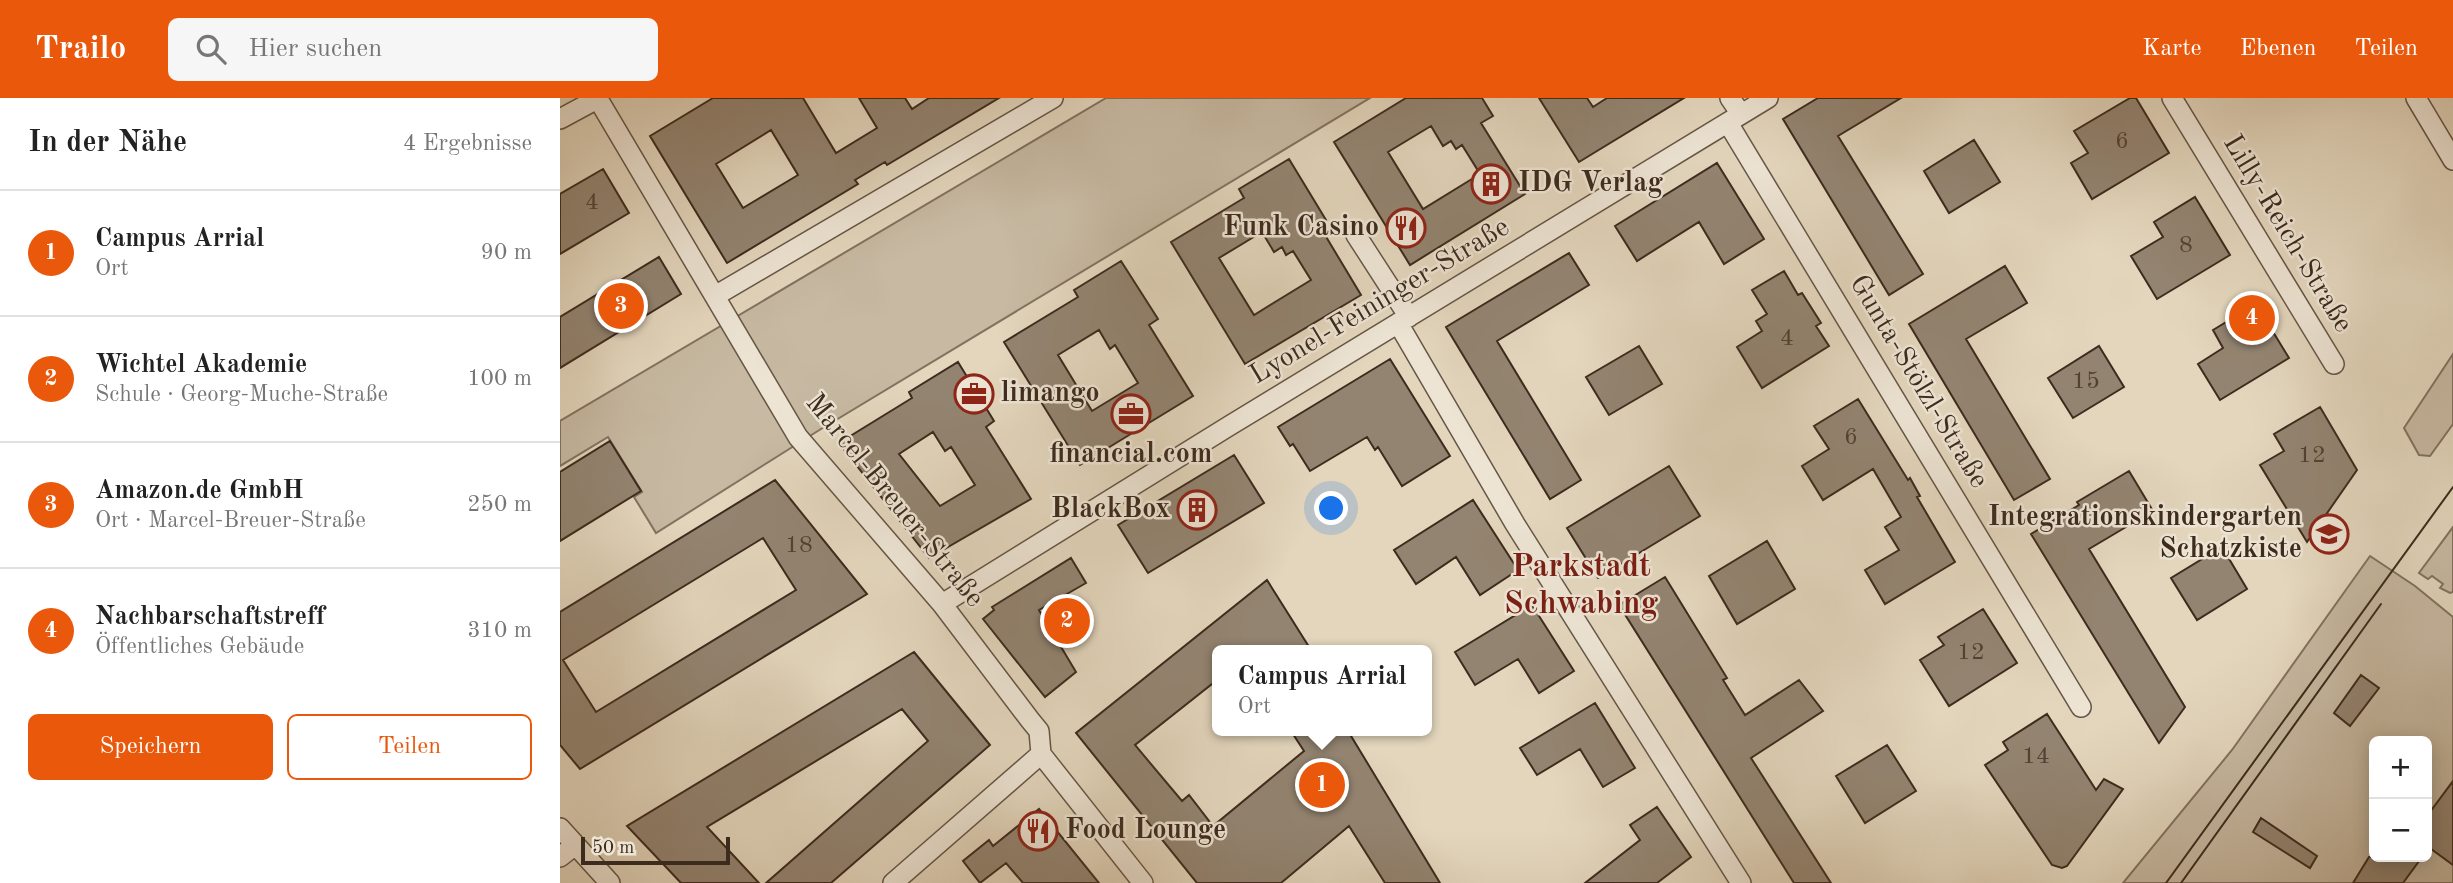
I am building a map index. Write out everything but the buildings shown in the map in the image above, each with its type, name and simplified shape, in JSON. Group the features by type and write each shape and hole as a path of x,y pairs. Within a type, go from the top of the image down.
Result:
{"street":[{"path":"715,296 1053,98"},
{"name":"Lyonel-Feininger-Straße","path":"942,604 1128,487 1404,320 1733,112 1768,98"},
{"name":"Lilly-Reich-Straße","path":"2172,98 2334,364"},
{"path":"2416,98 2453,160"},
{"path":"560,119 599,99"},
{"name":"Marcel-Breuer-Straße","path":"599,99 799,437 942,604 1039,731 1041,754"},
{"name":"Gunta-Stölzl-Straße","path":"1733,112 2081,707"},
{"path":"1356,235 1524,538 1741,883"},
{"path":"893,883 1041,754 1143,883"},
{"path":"560,828 568,851 610,883"}],"shaded area":[{"path":"1106,98 1370,98 821,429 656,533 634,497 642,492 608,437 560,466 560,421"},
{"path":"2453,354 2453,424 2430,456 2419,455 2404,428"},
{"path":"2453,527 2453,592 2450,593 2440,588 2443,584 2432,576 2428,579 2419,573"},
{"path":"2370,556 2415,586 2453,617 2453,883 2123,883 2232,750"}],"tram line":[{"path":"2166,883 2453,487"},
{"path":"2181,883 2381,604"}],"place":[{"name":"IDG Verlag","path":"1491,184"},
{"name":"Funk Casino","path":"1406,228"},
{"name":"Amazon.de GmbH","path":"621,306"},
{"name":"Nachbarschaftstreff","path":"2252,318"},
{"name":"limango","path":"974,394"},
{"name":"financial.com","path":"1131,414"},
{"name":"BlackBox","path":"1197,510"},
{"name":"Integrationskindergarten Schatzkiste","path":"2329,534"},
{"name":"Wichtel Akademie","path":"1067,621"},
{"name":"Campus Arrial","path":"1322,785"},
{"name":"Food Lounge","path":"1038,831"}],"district":[{"name":"Parkstadt Schwabing","path":"1581,586"}]}
